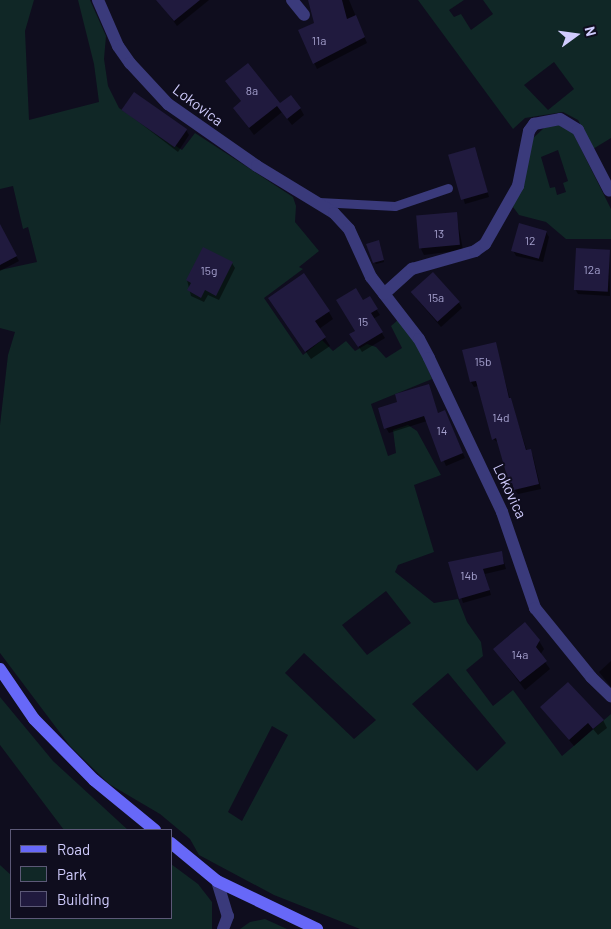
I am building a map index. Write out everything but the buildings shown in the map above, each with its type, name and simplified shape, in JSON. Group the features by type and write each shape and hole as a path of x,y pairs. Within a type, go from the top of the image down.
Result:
{"main road":[{"path":"0,669 34,719 94,780 154,829"},
{"path":"172,844 217,881 317,929"}],"street":[{"name":"Lokovica","path":"98,0 130,63 168,104 314,202 334,213 350,229 362,261 384,294 420,339 502,512 535,608 591,677 611,696"},
{"path":"292,0 304,16"},
{"path":"384,294 412,269 475,251 485,244 518,186 529,130 534,124 560,119 578,130 609,190"},
{"path":"217,881 228,916 223,929"}],"lane":[{"path":"314,202 395,206 448,188"}],"green space":[{"path":"0,0 34,0 25,31 29,120 99,102 94,64 78,0 90,0 106,36 104,59 108,86 119,108 182,150 195,133 293,197 296,206 295,222 319,251 299,267 303,269 264,298 303,355 322,340 333,351 346,341 355,351 367,344 376,347 386,358 402,348 391,326 399,319 420,350 432,379 371,404 388,456 396,453 393,430 408,425 417,431 441,475 414,485 434,552 398,565 395,572 434,603 458,599 467,622 481,642 483,656 466,670 493,706 513,690 562,756 611,714 611,929 360,929 274,895 199,855 190,839 160,814 109,784 70,746 0,653 0,425 8,355 15,332 0,328 0,270 37,262 28,227 23,229 13,186 0,189","holes":["386,591 411,623 367,655 342,625","304,653 376,720 354,739 285,673","448,673 506,743 477,771 412,704","272,726 288,735 242,821 228,812"]},
{"path":"418,0 464,0 449,10 454,17 461,14 471,30 493,14 483,0 611,0 611,138 593,149 578,120 563,112 525,118 513,129","holes":["554,62 574,89 548,110 524,85"]},
{"path":"558,124 573,133 611,209 611,239 566,239 546,222 519,215 513,207 532,139 544,128","holes":["558,150 568,181 563,183 566,192 557,195 555,187 550,188 541,157"]},
{"path":"0,697 53,761 127,829 63,829 0,745"},
{"path":"0,865 10,874 10,919 172,919 172,865 198,884 212,902 212,929 0,929"},
{"path":"265,919 287,929 240,929 250,922"}]}
